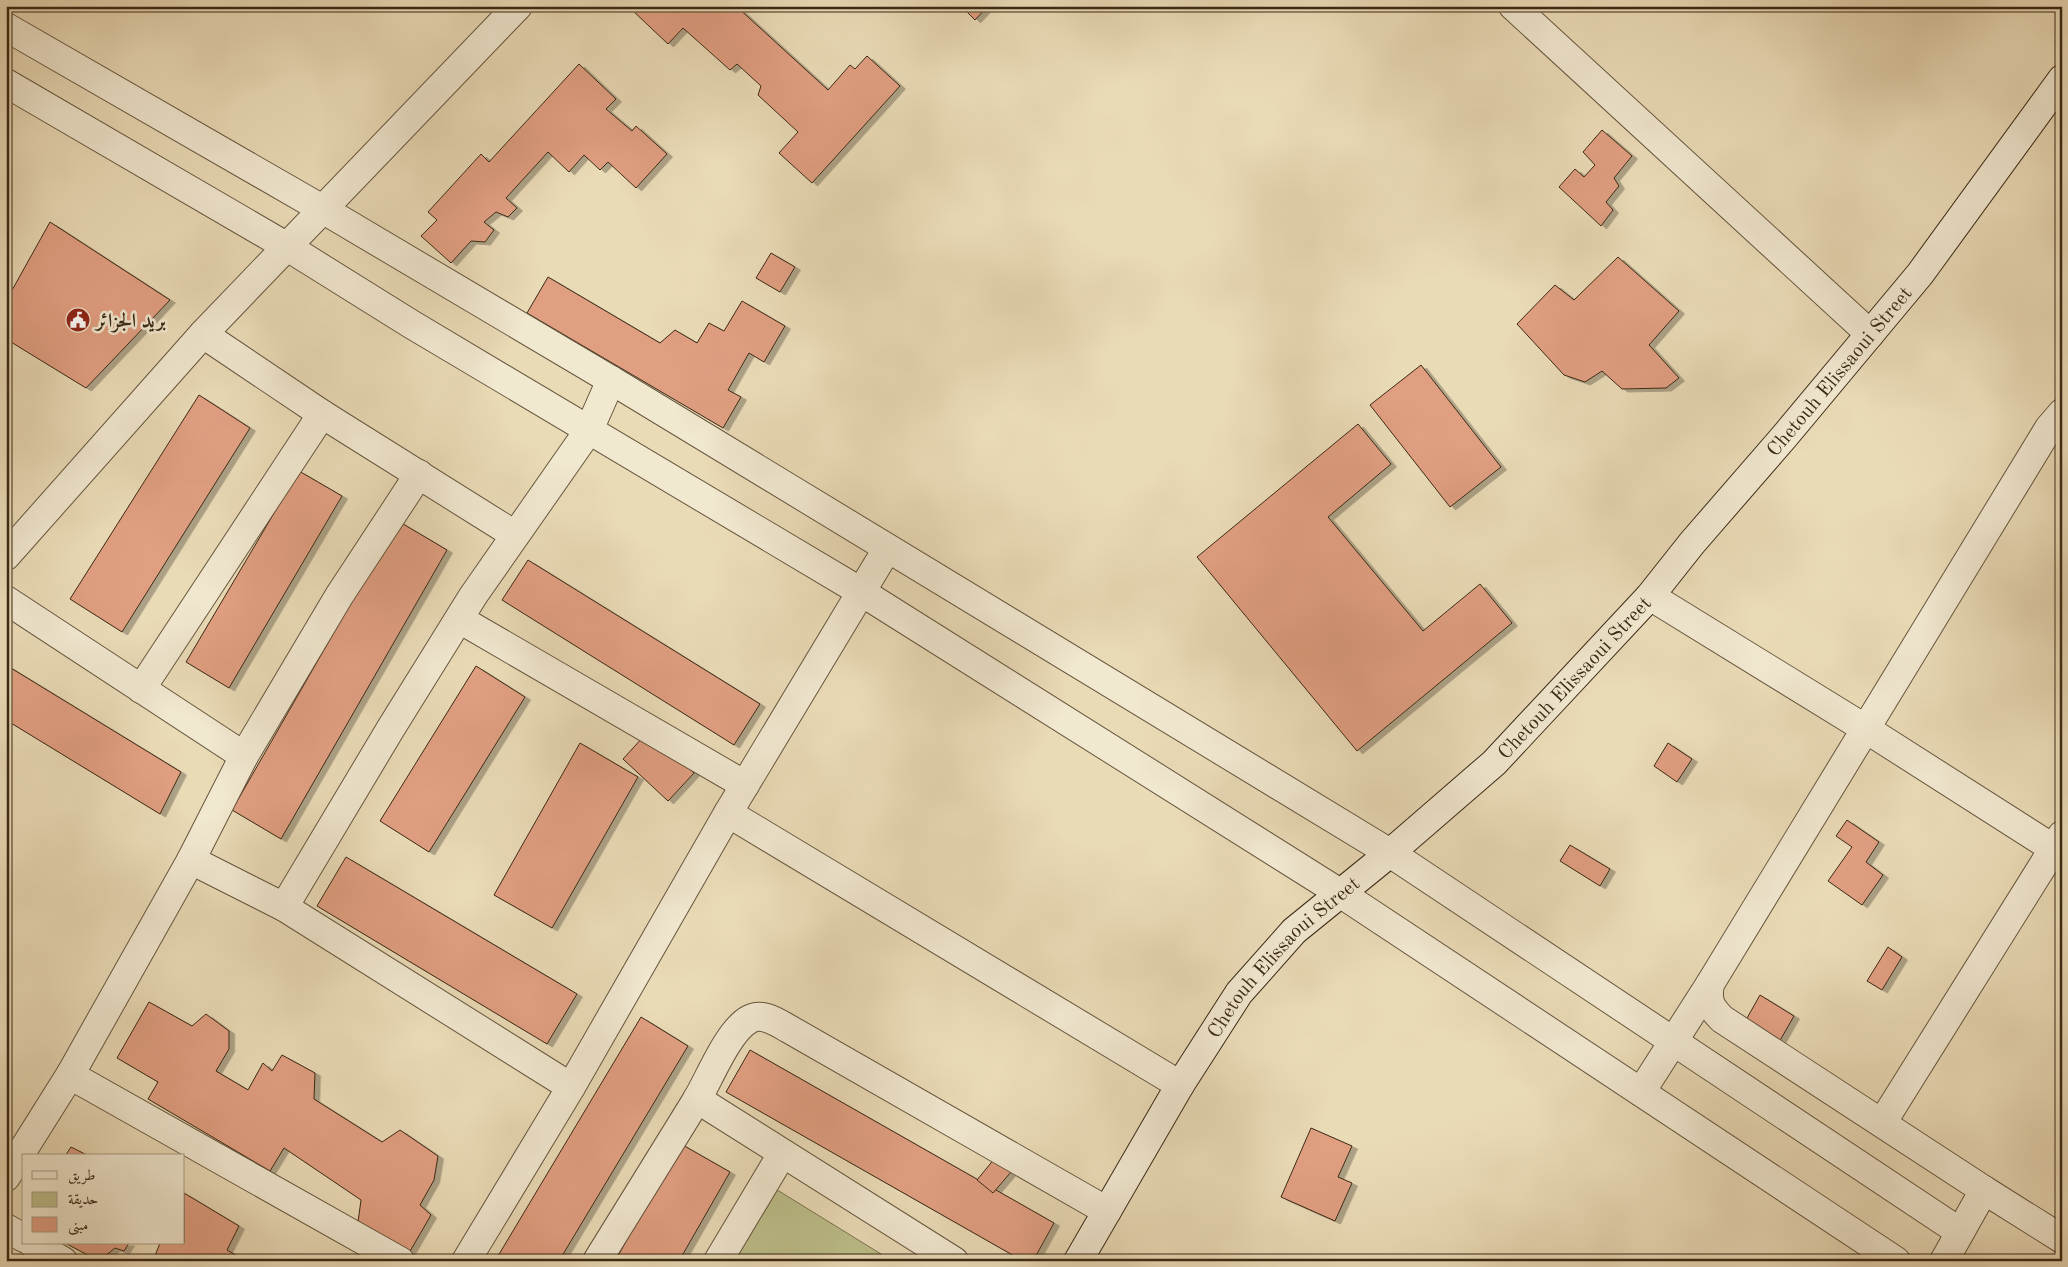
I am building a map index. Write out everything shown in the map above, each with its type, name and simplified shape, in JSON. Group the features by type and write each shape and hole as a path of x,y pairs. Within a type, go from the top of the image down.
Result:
{"street":[{"path":"6,556 203,334 518,6"},
{"path":"1513,6 1870,334"},
{"path":"6,27 324,210 610,380 1390,853 1960,1232"},
{"name":"Chetouh Elissaoui Street","path":"1078,1261 1180,1085 1239,993 1294,931 1390,853 1494,763 1650,596 1692,543 1920,274 2062,79"},
{"path":"6,83 286,246 420,330 863,593 1340,893 1896,1261"},
{"path":"203,334 322,414 515,535"},
{"path":"284,907 391,728 461,620 473,596 589,430 610,380"},
{"path":"141,689 322,414"},
{"path":"1641,1092 1710,984 2049,428 2062,414"},
{"path":"6,1176 70,1075 190,860 244,756 339,596 419,474"},
{"path":"466,1261 571,1087 728,813 863,593 887,549"},
{"path":"1650,596 2059,846 1882,1123"},
{"path":"6,600 244,756"},
{"path":"461,620 745,785"},
{"path":"728,813 1180,1085"},
{"path":"190,860 284,907 571,1087"},
{"path":"1710,984 1707,998 1712,1009 1722,1019 2062,1239"},
{"path":"597,1261 739,1028 757,1016 770,1019 1107,1211"},
{"path":"70,1075 400,1261"},
{"path":"697,1099 945,1259"},
{"path":"718,1261 782,1154"},
{"path":"1944,1261 1984,1190"},
{"path":"6,1228 22,1237"},
{"path":"34,1244 63,1261"}],"green space":[{"path":"774,1188 881,1254 877,1261 733,1261"}],"building":[{"path":"635,6 736,6 828,90 850,65 855,69 867,56 900,86 812,183 779,153 798,132 758,95 761,86 737,64 730,70 683,28 668,44 632,10"},
{"path":"961,6 988,6 975,20"},
{"path":"579,64 616,99 606,109 632,131 636,126 667,154 636,188 608,162 600,170 584,155 569,172 548,152 506,198 517,208 508,217 496,212 484,222 494,230 485,242 471,241 451,263 421,236 437,220 428,212 481,154 489,162"},
{"path":"1602,130 1632,156 1614,178 1619,186 1606,202 1613,210 1601,226 1559,187 1575,169 1584,177 1595,165 1583,152"},
{"name":"بريد الجزائر","path":"50,222 170,300 86,388 6,339 6,301"},
{"path":"771,253 795,267 780,292 756,278"},
{"path":"1618,257 1679,311 1649,345 1679,378 1666,388 1622,389 1602,371 1585,382 1564,375 1517,324 1555,285 1574,300"},
{"path":"548,277 660,343 675,330 697,343 709,323 724,331 742,301 785,326 764,362 749,353 728,390 741,397 723,428 527,313"},
{"path":"1421,365 1501,467 1450,507 1370,405"},
{"path":"199,395 250,428 122,632 70,599"},
{"path":"1358,424 1391,464 1328,517 1423,631 1480,584 1512,623 1357,751 1197,557"},
{"path":"299,471 342,496 229,688 186,662"},
{"path":"398,521 447,550 281,839 232,810"},
{"path":"528,560 760,704 734,745 502,600"},
{"path":"6,665 181,772 160,814 6,720"},
{"path":"476,666 525,697 429,852 380,821"},
{"path":"654,725 682,762 694,773 668,801 623,759"},
{"path":"580,743 638,777 552,928 494,895"},
{"path":"1668,743 1692,759 1677,782 1654,766"},
{"path":"1847,820 1879,842 1866,862 1883,875 1862,905 1828,881 1852,847 1836,836"},
{"path":"1570,845 1610,869 1600,886 1560,861"},
{"path":"346,857 577,994 547,1044 317,906"},
{"path":"1888,947 1902,957 1882,990 1867,981"},
{"path":"1760,995 1794,1016 1778,1044 1756,1056 1733,1043"},
{"path":"149,1002 192,1026 206,1014 229,1031 229,1049 216,1071 248,1090 263,1063 272,1071 282,1055 315,1073 314,1099 382,1142 400,1130 438,1156 434,1180 420,1205 431,1215 409,1253 358,1222 361,1200 284,1148 270,1171 148,1099 158,1082 117,1058"},
{"path":"641,1017 688,1046 559,1261 495,1261"},
{"path":"750,1050 1054,1223 1033,1261 1023,1261 726,1092"},
{"path":"1311,1128 1352,1146 1338,1177 1352,1183 1335,1221 1281,1197"},
{"path":"681,1144 730,1172 679,1261 615,1261"},
{"path":"71,1147 85,1154 66,1154"},
{"path":"995,1158 1011,1172 993,1193 977,1180"},
{"path":"185,1194 239,1226 227,1250 246,1261 153,1261 160,1244 185,1244"},
{"path":"67,1244 128,1244 124,1251 115,1248 99,1261"}],"place":[{"name":"بريد الجزائر","path":"78,320"}]}
